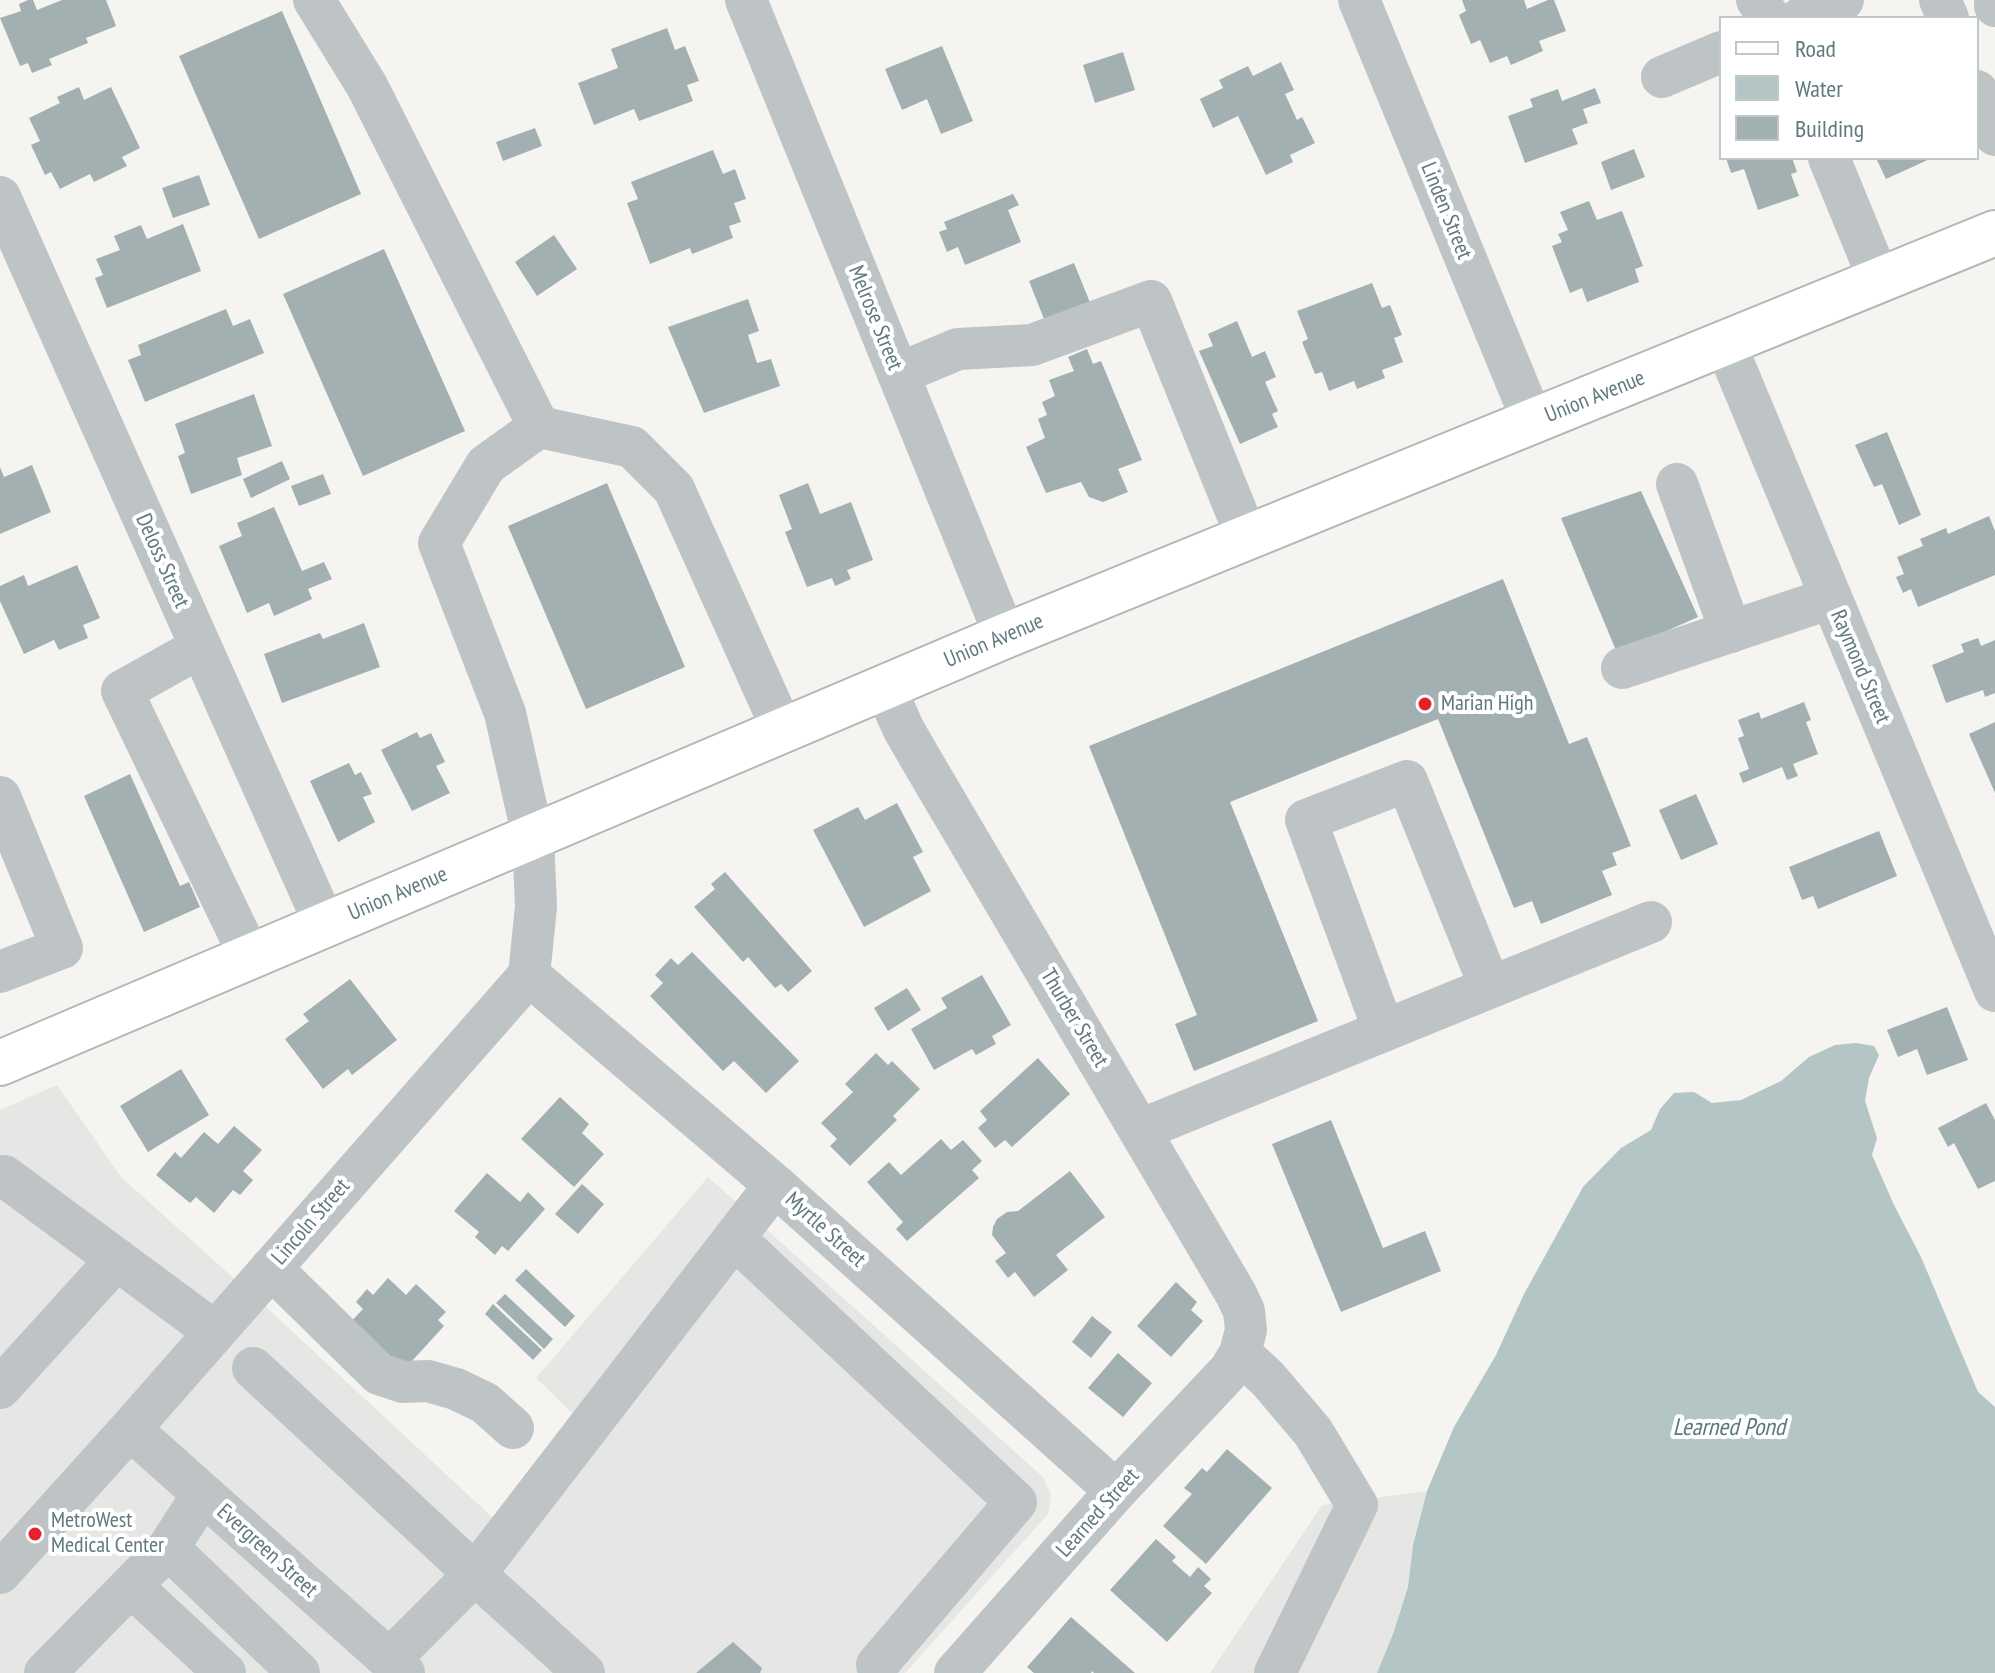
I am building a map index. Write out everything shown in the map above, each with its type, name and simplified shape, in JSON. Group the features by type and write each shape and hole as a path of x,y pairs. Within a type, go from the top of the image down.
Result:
{"main road":[{"name":"Union Avenue","path":"0,1063 1005,636 1995,233"}],"street":[{"path":"314,0 367,86 539,427"},
{"name":"Melrose Street","path":"746,0 1005,636"},
{"name":"Linden Street","path":"1359,0 1533,422"},
{"path":"1806,16 1843,0"},
{"path":"1662,77 1719,53"},
{"path":"1979,96 1995,135"},
{"path":"1830,160 1879,280"},
{"name":"Deloss Street","path":"0,197 325,925"},
{"path":"898,374 958,349 1032,345 1151,301 1247,538"},
{"name":"Raymond Street","path":"1725,343 1995,991"},
{"path":"529,975 536,907 533,837 505,713 439,543 486,465 539,427 632,447 674,489 783,731"},
{"path":"1677,484 1731,632"},
{"path":"1622,668 1831,598"},
{"path":"201,647 122,691 250,957"},
{"name":"Thurber Street","path":"885,688 918,755 1236,1294 1244,1311 1246,1330 1240,1353"},
{"path":"1384,1031 1306,820 1407,781 1490,987"},
{"path":"0,797 62,948 0,972"},
{"path":"1140,1130 1651,922"},
{"name":"Myrtle Street","path":"529,975 775,1185 1116,1491"},
{"name":"Lincoln Street","path":"0,1573 529,975"},
{"path":"0,1177 4,1176 215,1332"},
{"path":"396,1667 475,1574 775,1185"},
{"path":"734,1238 1016,1502 877,1665"},
{"path":"0,1388 117,1259"},
{"path":"271,1268 379,1374 403,1382 428,1381 456,1389 485,1403 513,1428"},
{"path":"1240,1353 1268,1379 1313,1432 1357,1505 1275,1673"},
{"name":"Learned Street","path":"955,1673 1116,1491 1230,1370 1240,1353"},
{"path":"253,1368 584,1673"},
{"name":"Evergreen Street","path":"130,1429 396,1667"},
{"path":"63,1667 131,1586 168,1548 203,1494"},
{"path":"168,1548 299,1673"},
{"path":"131,1586 225,1673"}],"shaded area":[{"path":"57,1085 121,1177 493,1518 577,1418 536,1378 708,1177 1043,1477 1051,1495 1048,1514 905,1673 0,1673 0,1110"},
{"path":"1427,1491 1413,1545 1408,1587 1377,1673 1210,1673 1322,1505"}],"water":[{"name":"Learned Pond","path":"1856,1043 1874,1046 1879,1055 1869,1078 1865,1101 1877,1138 1872,1155 1921,1257 1978,1392 1995,1407 1995,1673 1377,1673 1408,1587 1413,1545 1427,1491 1454,1427 1496,1355 1524,1294 1583,1187 1621,1148 1651,1130 1660,1109 1674,1093 1694,1092 1712,1103 1741,1100 1781,1081 1809,1057 1835,1045"}],"building":[{"path":"33,0 37,10 62,0 106,0 116,26 86,38 88,43 49,59 52,65 32,73 28,63 20,66 0,18 21,11 19,4"},
{"path":"1462,0 1524,0 1527,9 1554,0 1566,31 1539,41 1543,51 1511,65 1507,56 1490,63 1480,40 1471,44 1459,15 1466,11"},
{"path":"282,11 361,194 259,239 179,56"},
{"path":"667,28 675,50 685,46 699,81 687,85 693,101 639,121 634,109 594,125 578,83 618,68 611,49"},
{"path":"942,46 973,121 941,134 927,99 902,110 885,69"},
{"path":"1123,52 1135,90 1095,103 1083,65"},
{"path":"1281,62 1294,90 1285,94 1297,120 1302,117 1315,143 1290,155 1293,162 1266,175 1238,116 1213,128 1200,99 1223,88 1219,80 1248,66 1253,76"},
{"path":"79,87 84,100 111,87 140,148 122,157 127,166 94,182 90,174 60,189 51,172 45,175 31,145 40,141 29,118 60,103 57,97"},
{"path":"1595,88 1601,103 1583,109 1588,123 1572,129 1578,144 1525,163 1508,116 1533,107 1530,99 1558,89 1562,101"},
{"path":"535,128 542,146 503,161 496,142"},
{"path":"1634,149 1645,177 1611,190 1601,162"},
{"path":"713,150 723,174 735,169 746,199 734,203 741,222 729,226 733,238 692,254 690,248 650,264 627,203 638,199 631,182"},
{"path":"1727,160 1793,160 1797,172 1791,174 1799,196 1758,210 1744,169 1731,173"},
{"path":"1877,160 1928,160 1886,179"},
{"path":"199,175 210,205 173,218 162,188"},
{"path":"1013,194 1019,205 1008,210 1021,242 965,265 958,247 947,252 939,232 947,229 944,222"},
{"path":"1589,201 1597,220 1622,211 1643,266 1635,269 1639,282 1587,302 1582,288 1570,293 1552,246 1562,242 1558,234 1568,230 1560,212"},
{"path":"183,224 201,271 107,308 95,278 103,275 96,259 120,250 114,236 141,225 147,239"},
{"path":"554,235 577,269 537,296 515,262"},
{"path":"384,249 465,431 363,476 283,294"},
{"path":"1074,263 1091,305 1046,324 1029,281"},
{"path":"1372,283 1382,308 1390,305 1402,335 1394,338 1403,362 1382,370 1385,378 1357,389 1354,381 1329,391 1322,372 1315,374 1302,342 1308,339 1297,311"},
{"path":"748,299 759,331 748,335 757,363 771,359 780,386 704,413 668,327"},
{"path":"226,309 233,326 250,319 264,353 145,402 128,360 141,355 138,345"},
{"path":"1237,321 1252,357 1265,351 1276,377 1265,382 1278,411 1272,414 1278,427 1240,444 1199,351 1213,346 1208,334"},
{"path":"1087,349 1093,364 1101,361 1142,460 1118,469 1128,492 1103,502 1089,497 1081,482 1046,493 1026,447 1045,438 1038,419 1047,415 1042,402 1055,396 1049,380 1074,371 1068,357"},
{"path":"254,394 272,446 237,458 242,475 191,494 178,456 185,453 175,424"},
{"path":"1887,432 1921,515 1899,525 1882,484 1874,487 1855,445"},
{"path":"282,461 290,479 251,498 243,479"},
{"path":"32,465 51,512 0,534 0,467 4,477"},
{"path":"323,474 331,494 299,506 291,486"},
{"path":"607,483 685,667 586,709 508,526"},
{"path":"808,483 820,514 851,502 873,560 847,570 851,579 835,586 832,578 807,587 785,532 792,529 779,495"},
{"path":"1641,491 1698,617 1617,653 1561,518"},
{"path":"274,507 302,571 324,562 332,579 308,589 312,599 274,616 269,603 247,613 219,546 242,536 237,523"},
{"path":"1989,516 1995,531 1995,575 1918,607 1911,589 1903,593 1896,577 1904,574 1897,557 1923,546 1920,539 1946,528 1948,534"},
{"path":"77,565 100,618 83,625 88,638 59,650 54,640 24,654 0,601 0,586 24,575 28,586"},
{"path":"1503,579 1569,744 1587,737 1631,846 1612,853 1617,865 1602,871 1612,895 1541,924 1532,901 1514,908 1438,719 1230,802 1318,1021 1194,1071 1175,1024 1197,1015 1089,746"},
{"path":"364,623 380,667 282,703 264,654 320,633 323,639"},
{"path":"1978,638 1981,646 1995,640 1995,693 1985,697 1983,690 1946,703 1932,665 1964,652 1961,644"},
{"path":"1804,702 1811,720 1806,722 1818,754 1793,764 1798,776 1787,780 1782,767 1743,783 1739,773 1749,769 1738,738 1744,736 1738,720 1759,712 1761,719"},
{"path":"1995,722 1995,793 1969,734"},
{"path":"417,732 420,738 431,733 445,762 436,766 450,793 412,811 381,750"},
{"path":"349,763 355,775 361,772 372,794 363,797 375,822 338,842 310,781"},
{"path":"130,774 180,886 189,882 200,907 144,932 84,796"},
{"path":"1696,794 1718,844 1681,860 1659,810"},
{"path":"897,803 923,852 913,857 931,891 864,927 813,830 858,807 865,820"},
{"path":"1879,831 1897,876 1818,909 1813,896 1802,900 1789,867"},
{"path":"725,872 812,971 788,992 781,984 775,988 748,957 743,962 694,907 715,889 711,884"},
{"path":"692,952 799,1061 766,1093 734,1061 723,1071 650,996 663,983 655,975 671,958 678,965"},
{"path":"982,975 1011,1025 992,1036 996,1044 976,1055 972,1049 934,1070 911,1029 947,1008 941,998"},
{"path":"350,979 397,1040 352,1075 348,1069 323,1089 285,1039 309,1021 303,1014"},
{"path":"907,988 921,1010 888,1031 874,1008"},
{"path":"1947,1007 1968,1060 1927,1075 1917,1049 1898,1057 1887,1030"},
{"path":"876,1053 888,1065 892,1061 920,1089 893,1116 897,1120 850,1166 830,1146 837,1139 821,1123 853,1092 845,1084"},
{"path":"1038,1058 1070,1094 1012,1147 1005,1140 995,1148 978,1128 987,1120 980,1111"},
{"path":"181,1069 209,1115 148,1152 120,1106"},
{"path":"560,1097 589,1124 582,1133 604,1154 574,1187 521,1139"},
{"path":"1986,1103 1995,1120 1995,1181 1978,1189 1954,1143 1948,1147 1938,1128"},
{"path":"1331,1120 1383,1248 1425,1231 1441,1271 1341,1312 1272,1144"},
{"path":"234,1126 262,1150 243,1171 253,1180 240,1195 233,1190 214,1213 196,1197 190,1203 156,1175 175,1152 181,1158 204,1132 218,1144"},
{"path":"941,1139 951,1150 963,1140 982,1161 972,1170 979,1178 907,1241 896,1229 903,1222 867,1182 889,1162 901,1175"},
{"path":"1070,1171 1105,1217 1056,1255 1068,1270 1034,1297 1015,1272 1008,1278 995,1261 1006,1253 992,1235 993,1227 997,1219 1007,1212 1018,1211"},
{"path":"487,1173 520,1202 528,1192 545,1209 508,1251 502,1246 495,1255 475,1237 479,1232 454,1211"},
{"path":"582,1184 604,1204 578,1234 555,1214"},
{"path":"526,1269 575,1316 565,1327 515,1280"},
{"path":"388,1278 406,1295 416,1284 446,1312 438,1320 444,1326 401,1373 348,1325 363,1309 356,1302 367,1289 373,1295"},
{"path":"1176,1282 1197,1302 1191,1310 1203,1321 1171,1357 1137,1326"},
{"path":"505,1294 553,1339 544,1349 496,1303"},
{"path":"493,1304 542,1350 533,1360 485,1314"},
{"path":"1092,1316 1112,1332 1091,1358 1072,1342"},
{"path":"1118,1353 1152,1383 1123,1417 1088,1388"},
{"path":"1227,1449 1272,1488 1206,1564 1163,1526 1192,1494 1184,1488 1202,1468 1207,1472"},
{"path":"1156,1539 1176,1557 1172,1561 1190,1577 1198,1567 1211,1579 1204,1586 1212,1593 1167,1642 1110,1590"},
{"path":"1071,1617 1135,1673 1034,1673 1027,1667"},
{"path":"733,1642 762,1668 760,1673 696,1673"}],"place":[{"name":"Marian High","path":"1425,704"},
{"name":"MetroWest Medical Center","path":"35,1534"}]}
